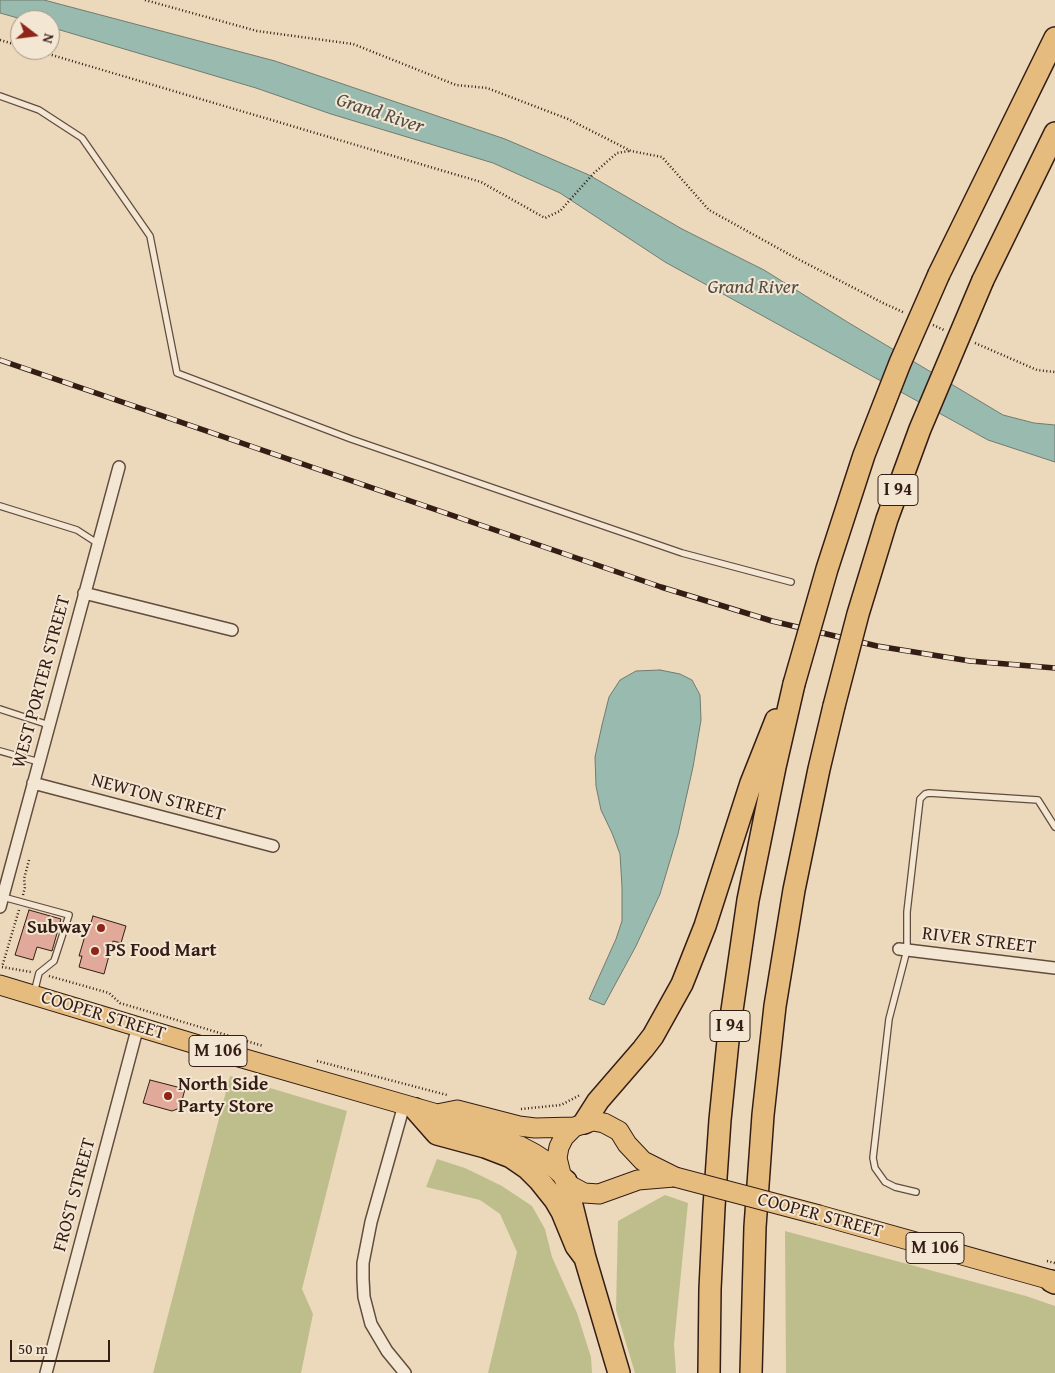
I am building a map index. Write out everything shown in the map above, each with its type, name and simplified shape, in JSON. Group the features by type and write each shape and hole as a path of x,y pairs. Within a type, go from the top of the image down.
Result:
{"highway":[{"name":"I 94","path":"709,1373 714,1207 720,1120 731,1021 748,900 794,684 827,569 864,455 900,363 938,274 1055,38"},
{"name":"I 94","path":"752,1373 752,1285 763,1115 775,1006 794,890 834,706 858,614 887,519 920,429 982,280 1055,133"},
{"path":"579,1125 643,1049 661,1024 682,984 705,926 760,757 769,734 794,684"},
{"path":"409,1107 437,1134 485,1147 511,1157 527,1168 555,1200 576,1246 585,1258"},
{"path":"759,1176 766,1373"},
{"path":"564,1178 585,1258 619,1373"}],"main road":[{"name":"COOPER STREET","path":"0,985 437,1114 457,1110 527,1127 549,1128 598,1122 609,1125 622,1135 627,1144 643,1161 674,1177 819,1215 1054,1282"},
{"name":"COOPER STREET","path":"437,1114 450,1127 527,1150 542,1158 574,1189 589,1194 604,1193 615,1187 638,1180 674,1177"},
{"path":"564,1178 557,1158 559,1147 564,1137 579,1125"},
{"path":"615,1187 624,1177 628,1167 630,1156 627,1144"}],"street":[{"name":"WEST PORTER STREET","path":"1,902 119,467"},
{"path":"84,593 232,630"},
{"name":"NEWTON STREET","path":"33,783 273,846"},
{"name":"RIVER STREET","path":"903,949 1055,968"},
{"name":"FROST STREET","path":"46,1373 138,1026"},
{"path":"403,1372 387,1351 371,1324 364,1297 363,1263 371,1222 409,1107"}],"lane":[{"path":"0,96 38,110 82,138 150,236 177,373 351,439 672,550 791,582"},
{"path":"0,506 77,530 98,543"},
{"path":"0,709 49,724"},
{"path":"0,751 39,762"},
{"path":"916,1192 895,1187 886,1182 875,1168 873,1158 890,1019 903,949 919,803 922,796 929,793 1038,800 1055,827"},
{"path":"1,902 21,902 69,914 54,961 39,973 33,995"}],"path":[{"path":"145,0 257,31 353,44 456,85 487,88 568,119 631,151 662,157 709,210 802,261 910,315"},
{"path":"60,57 481,182 545,218 560,211 594,173 617,153 631,151"},
{"path":"928,323 946,331"},
{"path":"974,342 1037,370 1055,372"},
{"path":"29,860 24,880 25,887 2,967 39,973 109,993 120,1002 270,1048"},
{"path":"308,1059 452,1096"},
{"path":"518,1109 561,1105 585,1094 589,1094 598,1101"}],"green space":[{"path":"230,1076 347,1111 302,1289 313,1314 301,1373 153,1373"},
{"path":"437,1159 465,1168 502,1186 532,1206 545,1229 552,1257 577,1313 591,1357 592,1373 488,1373 517,1252 500,1214 480,1200 426,1187"},
{"path":"665,1195 688,1203 674,1344 676,1373 635,1373 616,1310 618,1221"},
{"path":"785,1231 1026,1296 1055,1306 1055,1373 786,1373"}],"water":[{"name":"Grand River","path":"0,0 44,0 275,61 505,139 589,175 682,229 764,270 1003,415 1034,423 1055,425 1055,462 988,440 665,262 560,193 493,163 331,114 256,88 60,30 60,10 10,10 10,16 0,13"},
{"path":"660,670 680,674 692,680 700,695 701,720 678,834 660,894 636,946 604,1005 589,999 622,921 622,887 620,854 601,810 596,786 595,757 609,697 620,680 636,671"}],"building":[{"path":"29,910 61,919 52,951 37,947 33,960 15,955"},
{"path":"93,916 126,926 121,943 113,941 104,974 79,967 82,956 79,956"},
{"path":"150,1080 185,1089 180,1108 172,1111 143,1103"}],"railway":[{"path":"0,360 661,587 772,621 877,646 970,661 1055,668"}],"place":[{"name":"Subway","path":"101,928"},
{"name":"PS Food Mart","path":"95,951"},
{"name":"North Side Party Store","path":"168,1096"}]}
